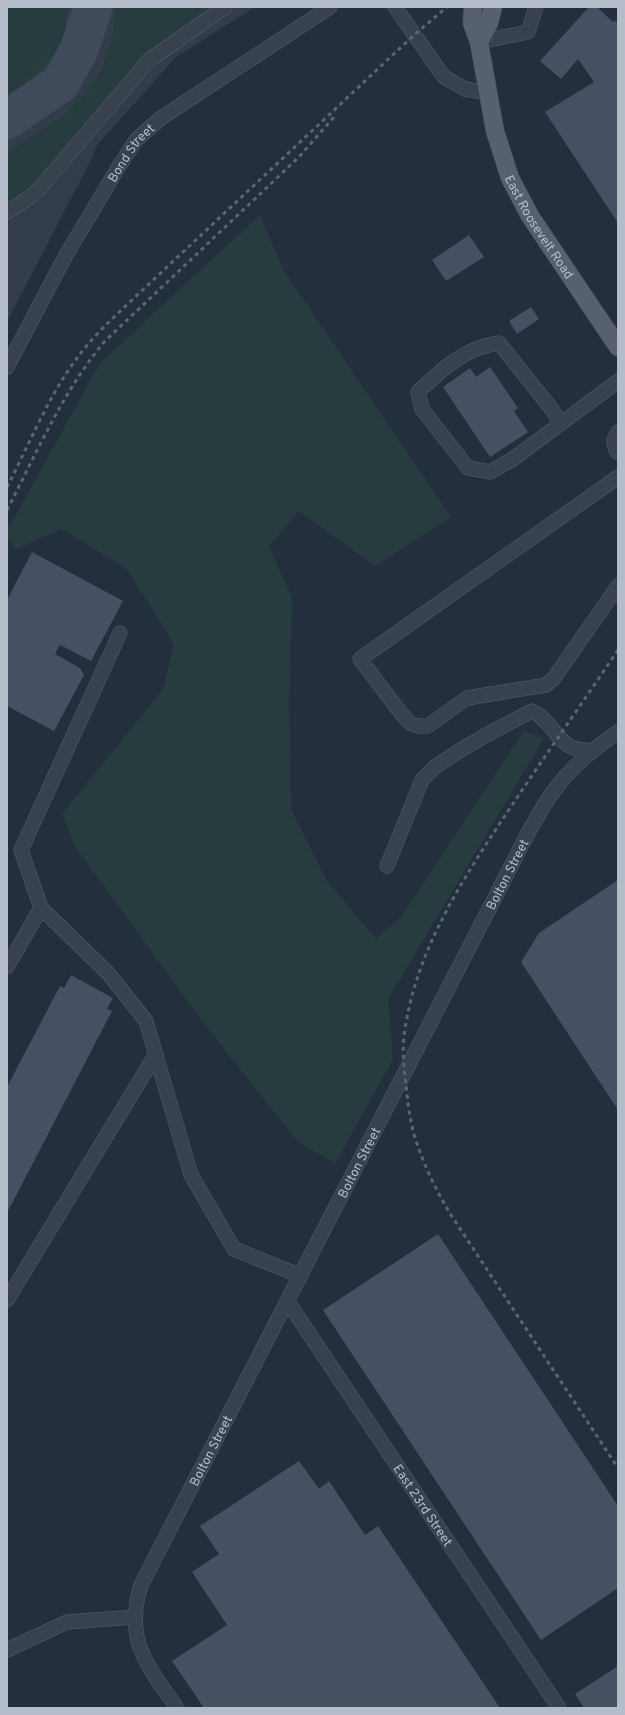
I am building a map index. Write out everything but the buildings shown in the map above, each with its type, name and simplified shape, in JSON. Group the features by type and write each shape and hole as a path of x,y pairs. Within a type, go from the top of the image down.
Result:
{"main road":[{"name":"East Roosevelt Road","path":"473,7 472,23 479,42 495,131 510,178 530,216 613,329 618,347"},
{"path":"479,42 489,23 492,7"}],"street":[{"path":"7,212 42,187 148,61 225,7"},
{"name":"Bond Street","path":"7,367 66,255 136,140 161,118 330,7"},
{"path":"395,7 444,77 465,89 488,93"},
{"path":"479,42 528,32 536,7"},
{"path":"560,423 550,406 499,343 485,344 447,365 418,392 422,409 468,468 490,472 513,459 560,423 618,382"},
{"path":"618,432 614,440 614,446 618,453"},
{"path":"618,477 360,659 410,723 418,726 428,726 467,698 546,684 554,678 618,586"},
{"path":"120,633 21,850 41,908 108,973 146,1021 191,1175 234,1249 301,1276"},
{"path":"387,866 422,780 435,767 488,734 532,711 541,715 558,737 568,746 584,751 593,750"},
{"name":"Bolton Street","path":"177,1708 147,1664 135,1633 134,1617 136,1600 141,1585 527,835 555,789 563,779 593,750 618,732"},
{"path":"7,967 41,908"},
{"path":"7,1300 156,1054"},
{"name":"East 23rd Street","path":"288,1302 559,1708"},
{"path":"7,1650 67,1622 134,1617"}],"shaded area":[{"path":"7,7 255,7 176,57 97,145 92,158 7,322"}],"green space":[{"path":"7,7 67,7 63,37 50,60 20,87 7,95"},
{"path":"115,7 211,7 149,50 37,180 24,193 7,204 7,153 40,132 69,110 93,83 103,66 110,46 115,22"},
{"path":"260,215 284,271 451,517 375,566 299,511 269,546 292,598 289,704 291,809 327,881 376,939 401,917 524,731 544,738 388,999 393,1060 335,1163 297,1141 200,1018 74,845 62,814 163,689 174,644 127,569 62,529 16,549 7,537 7,531 100,363"}],"taxiway":[{"path":"7,120 61,83 79,50 93,7"}],"railway":[{"path":"7,487 56,390 75,361 95,337 133,299 414,35 447,7"},
{"path":"7,510 63,401 76,380 105,341 299,157 334,117"},
{"path":"618,650 494,832 444,914 419,973 410,1004 403,1048 412,1127 420,1152 442,1200 618,1468"}]}
